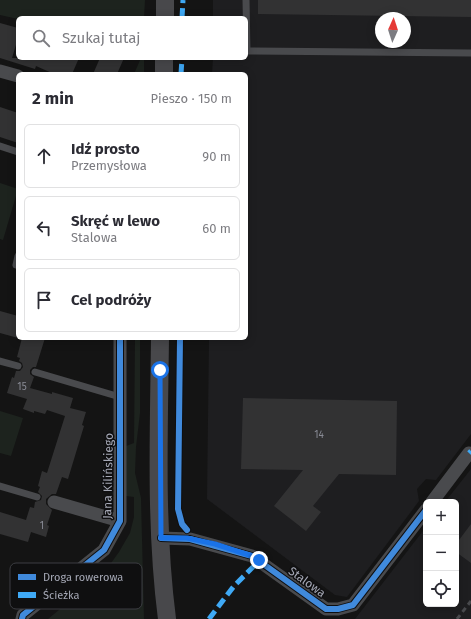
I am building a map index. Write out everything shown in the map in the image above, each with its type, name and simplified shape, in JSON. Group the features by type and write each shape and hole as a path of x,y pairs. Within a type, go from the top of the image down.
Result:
{"main road":[{"path":"165,0 165,16"},
{"path":"164,60 164,72"},
{"path":"160,340 159,408 161,538 167,619"},
{"path":"161,619 164,590"}],"street":[{"path":"0,71 16,75"},
{"name":"Jana Kilińskiego","path":"88,563 104,550 120,521 120,340"},
{"path":"434,499 470,452"},
{"path":"54,502 120,521"},
{"name":"Stalowa","path":"161,538 187,538 215,544 252,556 326,609 338,609 353,604 423,514"},
{"name":"Jana Kilińskiego","path":"22,619 23,615 30,609"}],"lane":[{"path":"246,0 246,16"},
{"path":"248,51 471,52"},
{"path":"0,146 16,151"},
{"path":"0,361 18,366"},
{"path":"35,372 120,397"},
{"path":"0,486 37,497"}],"shaded area":[{"path":"0,0 145,0 144,16 16,16 16,19 0,15"},
{"path":"213,0 471,0 471,434 436,480 426,479 417,489 419,501 347,597 335,595 207,499 209,340 248,340 248,72 212,72 213,60 248,60 248,16 213,16"},
{"path":"140,60 144,60 144,72 135,72"},
{"path":"0,183 16,188 16,196 3,240 0,239"},
{"path":"135,340 140,340 140,413 135,473 141,498 144,619 48,619 60,609 142,609 142,563 111,563 130,533 134,517 134,497 126,496 126,446 134,443"},
{"path":"0,411 23,418 11,456 0,453"},
{"path":"471,469 471,619 355,619 423,531 423,607 459,607 459,499 447,499"}],"building":[{"path":"258,0 471,0 471,17 411,16 411,12 375,12 375,16 258,14"},
{"path":"0,23 16,27 16,45 12,58 16,58 16,60 78,60 73,72 50,72 36,66 35,69 0,58"},
{"path":"99,60 123,60 118,72 94,72"},
{"path":"0,107 16,112 16,142 0,137"},
{"path":"0,311 16,315 16,337 0,333"},
{"path":"21,340 44,340 36,367 33,367 30,370 30,374 34,377 30,388 73,398 70,408 86,412 82,425 84,426 68,479 62,477 56,494 52,494 46,499 46,504 52,510 47,525 49,526 46,537 31,532 28,542 0,534 0,512 26,520 30,507 34,508 35,502 41,500 42,496 38,492 40,487 38,486 42,471 47,473 65,416 47,410 45,414 34,411 34,413 23,409 27,399 7,393 12,377 14,378 16,371 20,371 23,367 22,363 19,361 20,358 17,357"},
{"path":"243,398 397,401 396,475 339,474 313,506 321,512 306,531 274,506 303,470 241,469"},
{"path":"471,524 471,563 459,554 459,540"}],"railway":[{"path":"457,619 471,601"}],"marked path":[{"path":"182,16 183,0"},
{"path":"181,72 182,60"},
{"path":"209,619 234,586 259,561"}],"cycle path":[{"path":"88,563 104,550 120,521 120,340"},
{"path":"180,340 178,509 182,524 187,530"},
{"path":"161,538 190,539 252,556 326,609 338,609 353,605 423,514"},
{"path":"22,619 23,615 30,609"}],"route":[{"path":"160,370 159,408 161,538 187,538 215,544 252,556 259,560"}]}
